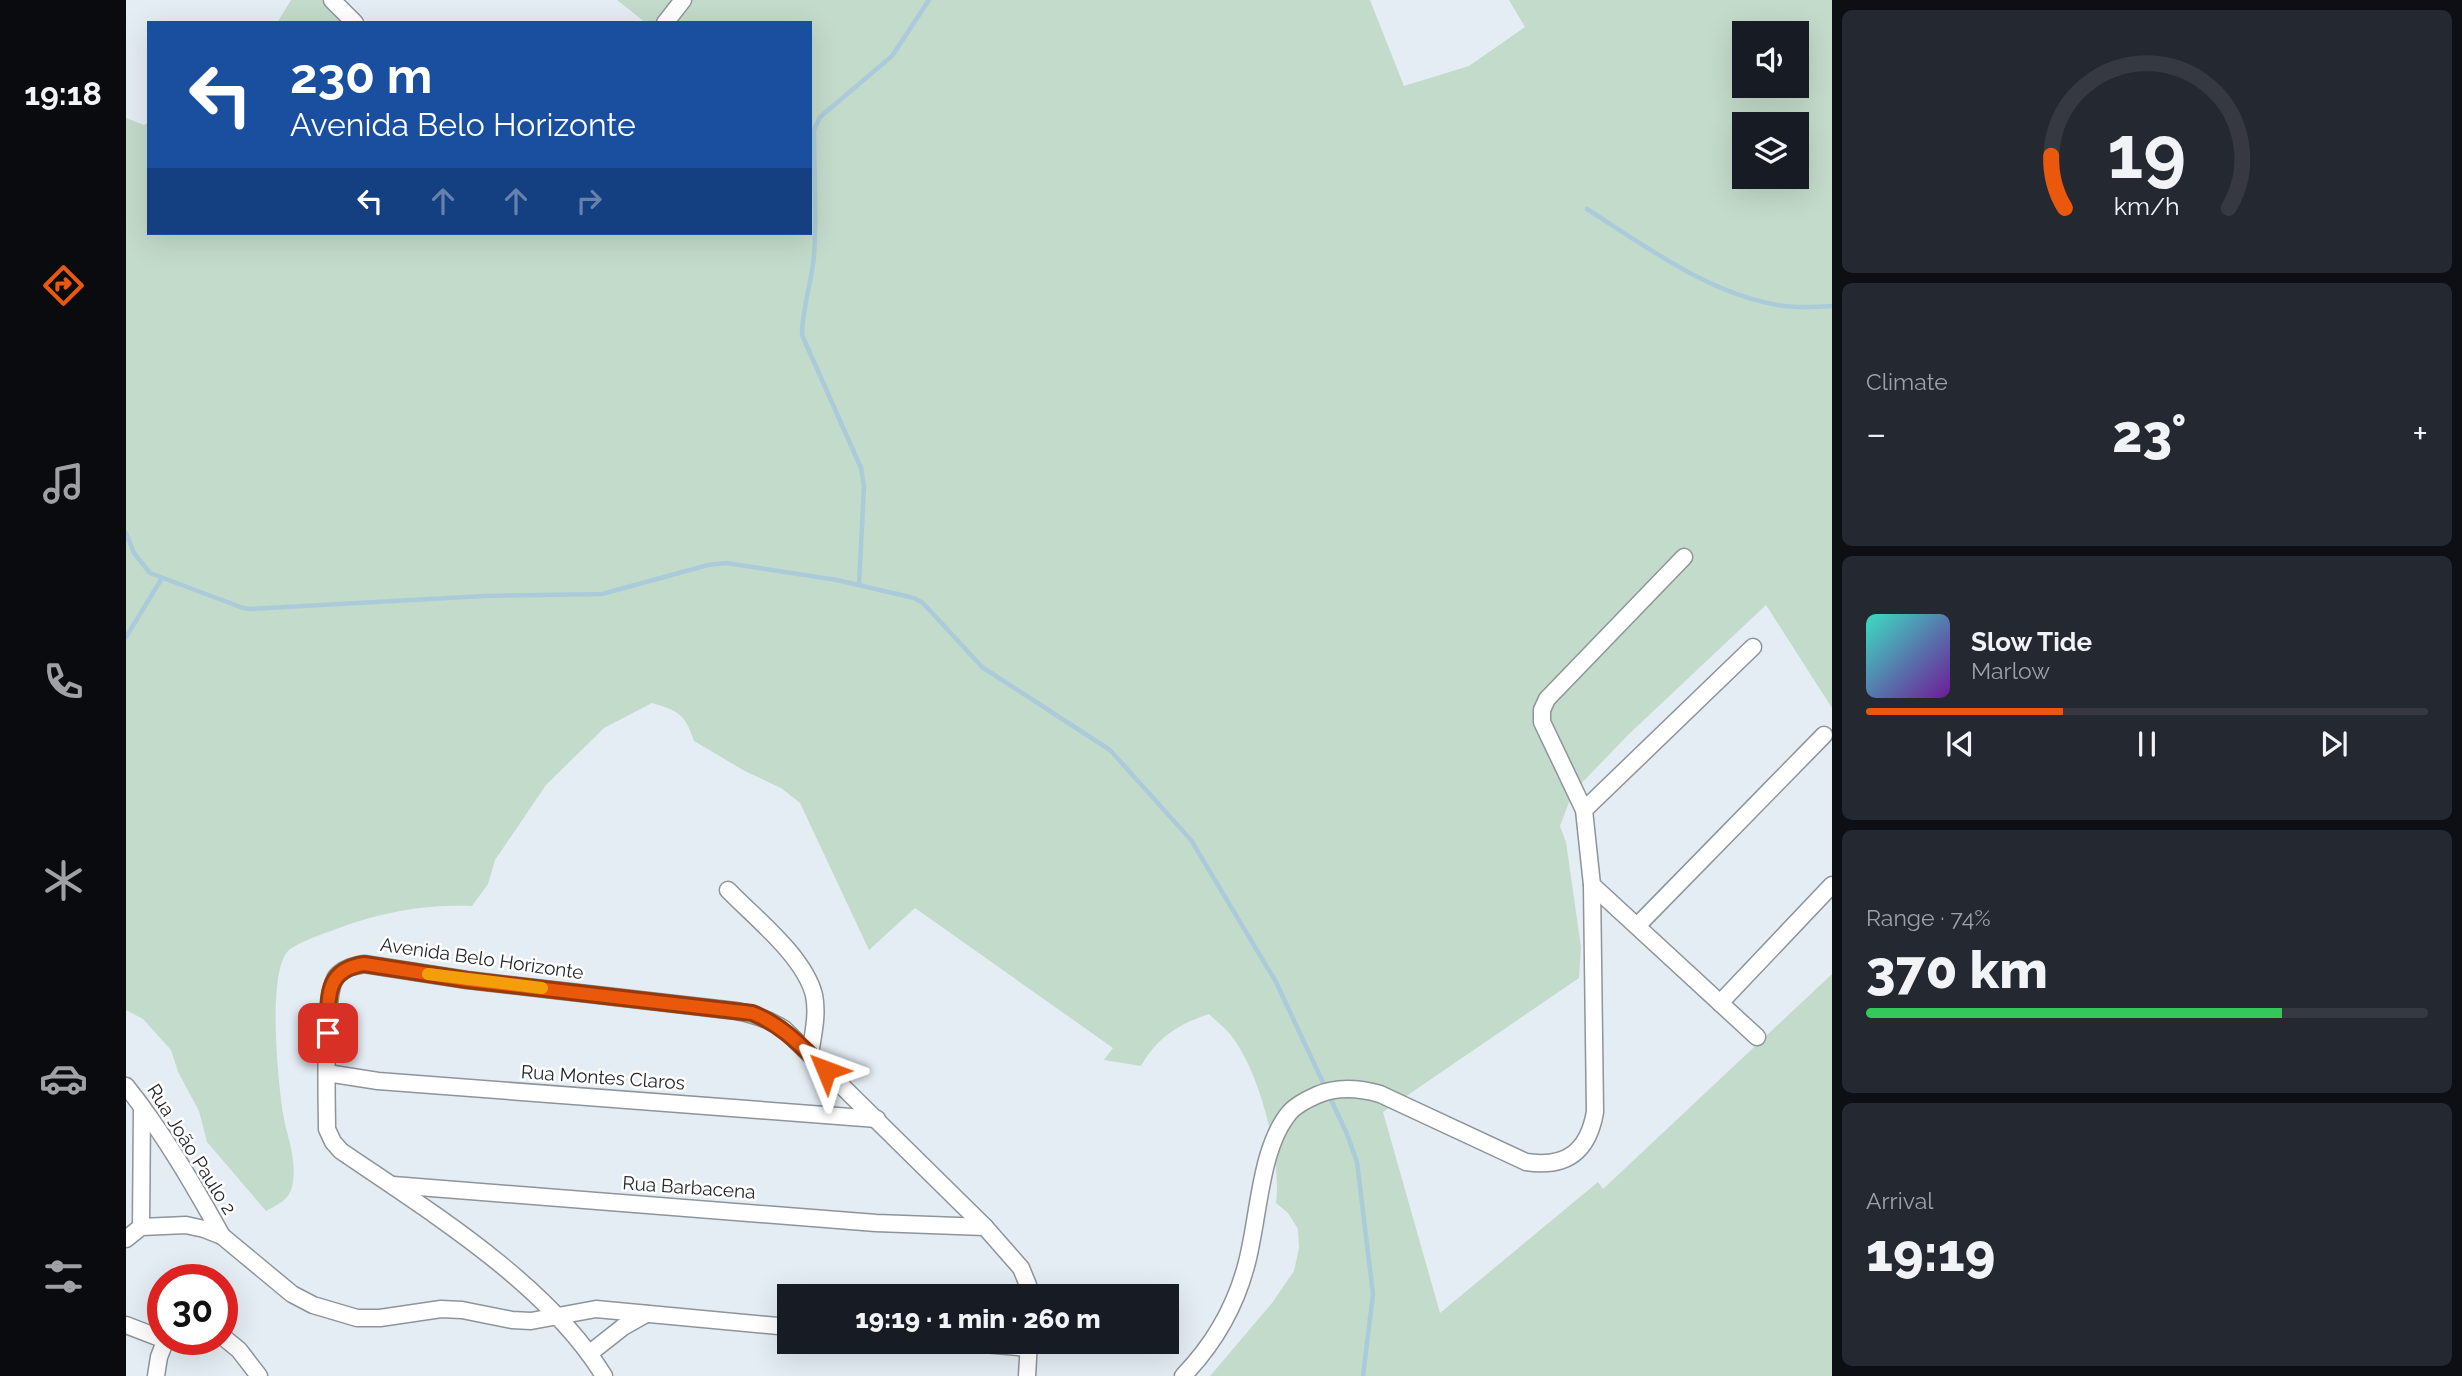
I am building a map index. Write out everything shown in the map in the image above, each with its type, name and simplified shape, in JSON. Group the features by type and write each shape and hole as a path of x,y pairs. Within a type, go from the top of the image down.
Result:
{"street":[{"path":"667,21 683,0"},
{"path":"334,1 353,21"},
{"path":"1183,1376 1209,1347 1225,1321 1247,1265 1268,1158 1281,1125 1292,1110 1308,1099 1342,1088 1364,1089 1526,1162 1559,1162 1585,1143 1592,1129 1595,1112 1592,885 1584,810 1542,722 1542,710 1547,699 1684,557"},
{"path":"1584,810 1754,648"},
{"path":"1637,926 1824,734"},
{"path":"1592,885 1757,1037"},
{"path":"1720,1003 1832,885"},
{"path":"728,890 793,956 806,975 814,995 816,1016 810,1054"},
{"name":"Avenida Belo Horizonte","path":"604,1376 590,1353 514,1276 449,1225 341,1151 333,1142 327,1129 330,989 336,977 343,971 364,964 467,980 752,1013 769,1020 784,1029 985,1227 1021,1268 1028,1284"},
{"name":"Rua Montes Claros","path":"327,1073 378,1081 877,1119"},
{"name":"Rua João Paulo 2","path":"126,1086 196,1189 222,1236"},
{"path":"141,1227 142,1107"},
{"name":"Rua Barbacena","path":"391,1185 876,1223 985,1227"},
{"path":"126,1240 141,1227 186,1225 222,1236 292,1294 334,1313 358,1318 380,1318 441,1309 531,1321 596,1309 777,1326"},
{"path":"590,1353 623,1327 646,1314"},
{"path":"126,1325 147,1333"},
{"path":"238,1349 259,1376"},
{"path":"1027,1376 1028,1354"},
{"path":"156,1376 161,1355"}],"green space":[{"path":"291,0 324,0 346,21 278,21"},
{"path":"617,0 1370,0 1404,86 1469,66 1525,27 1509,0 1832,0 1832,708 1766,605 1628,735 1573,792 1560,826 1566,842 1581,947 1579,978 1383,1112 1440,1313 1598,1182 1603,1189 1832,974 1832,1376 1210,1376 1272,1303 1294,1271 1299,1248 1298,1229 1288,1213 1276,1203 1277,1184 1272,1138 1259,1090 1240,1048 1229,1033 1209,1014 1169,1033 1154,1047 1141,1066 1104,1060 1113,1048 915,908 869,950 800,803 781,788 743,770 694,741 680,715 652,703 604,728 546,785 495,860 488,884 472,906 425,907 378,916 316,936 288,951 278,981 276,1029 281,1098 294,1177 288,1195 282,1202 266,1211 207,1142 199,1111 178,1072 171,1050 143,1019 126,1010 126,118 144,125 147,123 147,235 812,235 812,21 643,21"}],"waterway":[{"path":"859,585 864,486 861,468 802,335 814,255 814,130 820,117 892,56 929,0"},
{"path":"1587,209 1656,254 1731,292 1784,306 1832,306"},
{"path":"126,533 134,553 150,573 251,609 484,596 602,594 708,565 726,563 837,580 914,598 923,603 982,667 1110,750 1191,840 1276,982 1347,1134 1357,1162 1373,1294 1363,1376"},
{"path":"126,637 162,578"}],"slow traffic":[{"path":"428,974 542,988"}],"route":[{"path":"328,1033 330,989 336,977 352,966 364,964 467,980 752,1013 784,1029 826,1070"}]}
